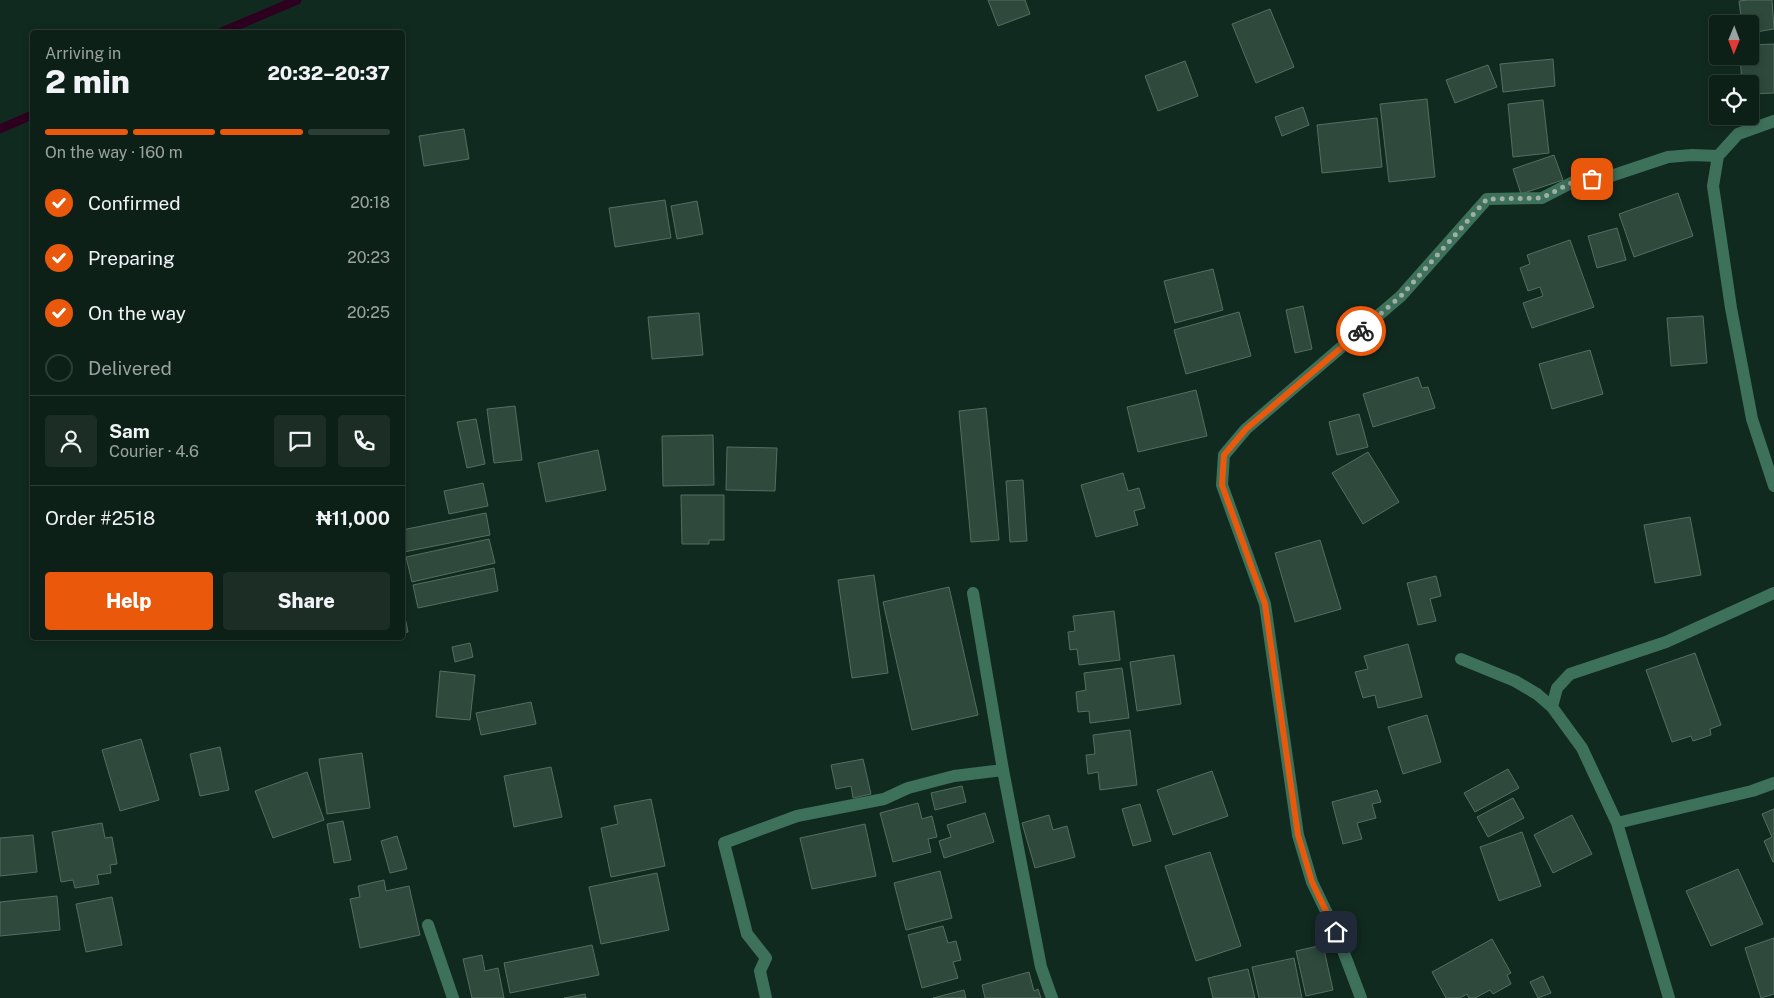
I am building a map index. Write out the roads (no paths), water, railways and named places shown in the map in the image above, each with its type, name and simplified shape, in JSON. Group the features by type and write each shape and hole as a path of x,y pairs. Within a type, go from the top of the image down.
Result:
{"street":[{"path":"1774,121 1738,134 1718,156 1713,186 1731,308 1752,419 1774,486"},
{"path":"1361,998 1336,932 1312,882 1298,835 1265,604 1222,485 1224,455 1246,429 1401,296 1487,199 1542,198 1575,181 1608,177 1668,157 1692,155 1718,156"},
{"path":"973,593 1003,770 1041,967 1052,998"},
{"path":"1552,707 1557,688 1570,674 1666,642 1774,593"},
{"path":"1461,659 1515,681 1537,694 1552,707 1582,748 1617,823 1669,998"},
{"path":"766,998 760,971 766,958 747,934 724,843 797,816 884,799 908,788 954,776 1003,770"},
{"path":"1617,823 1752,791 1774,783"},
{"path":"428,925 452,998"}],"waterway":[{"path":"227,30 297,0"},
{"path":"0,129 30,116"}]}
